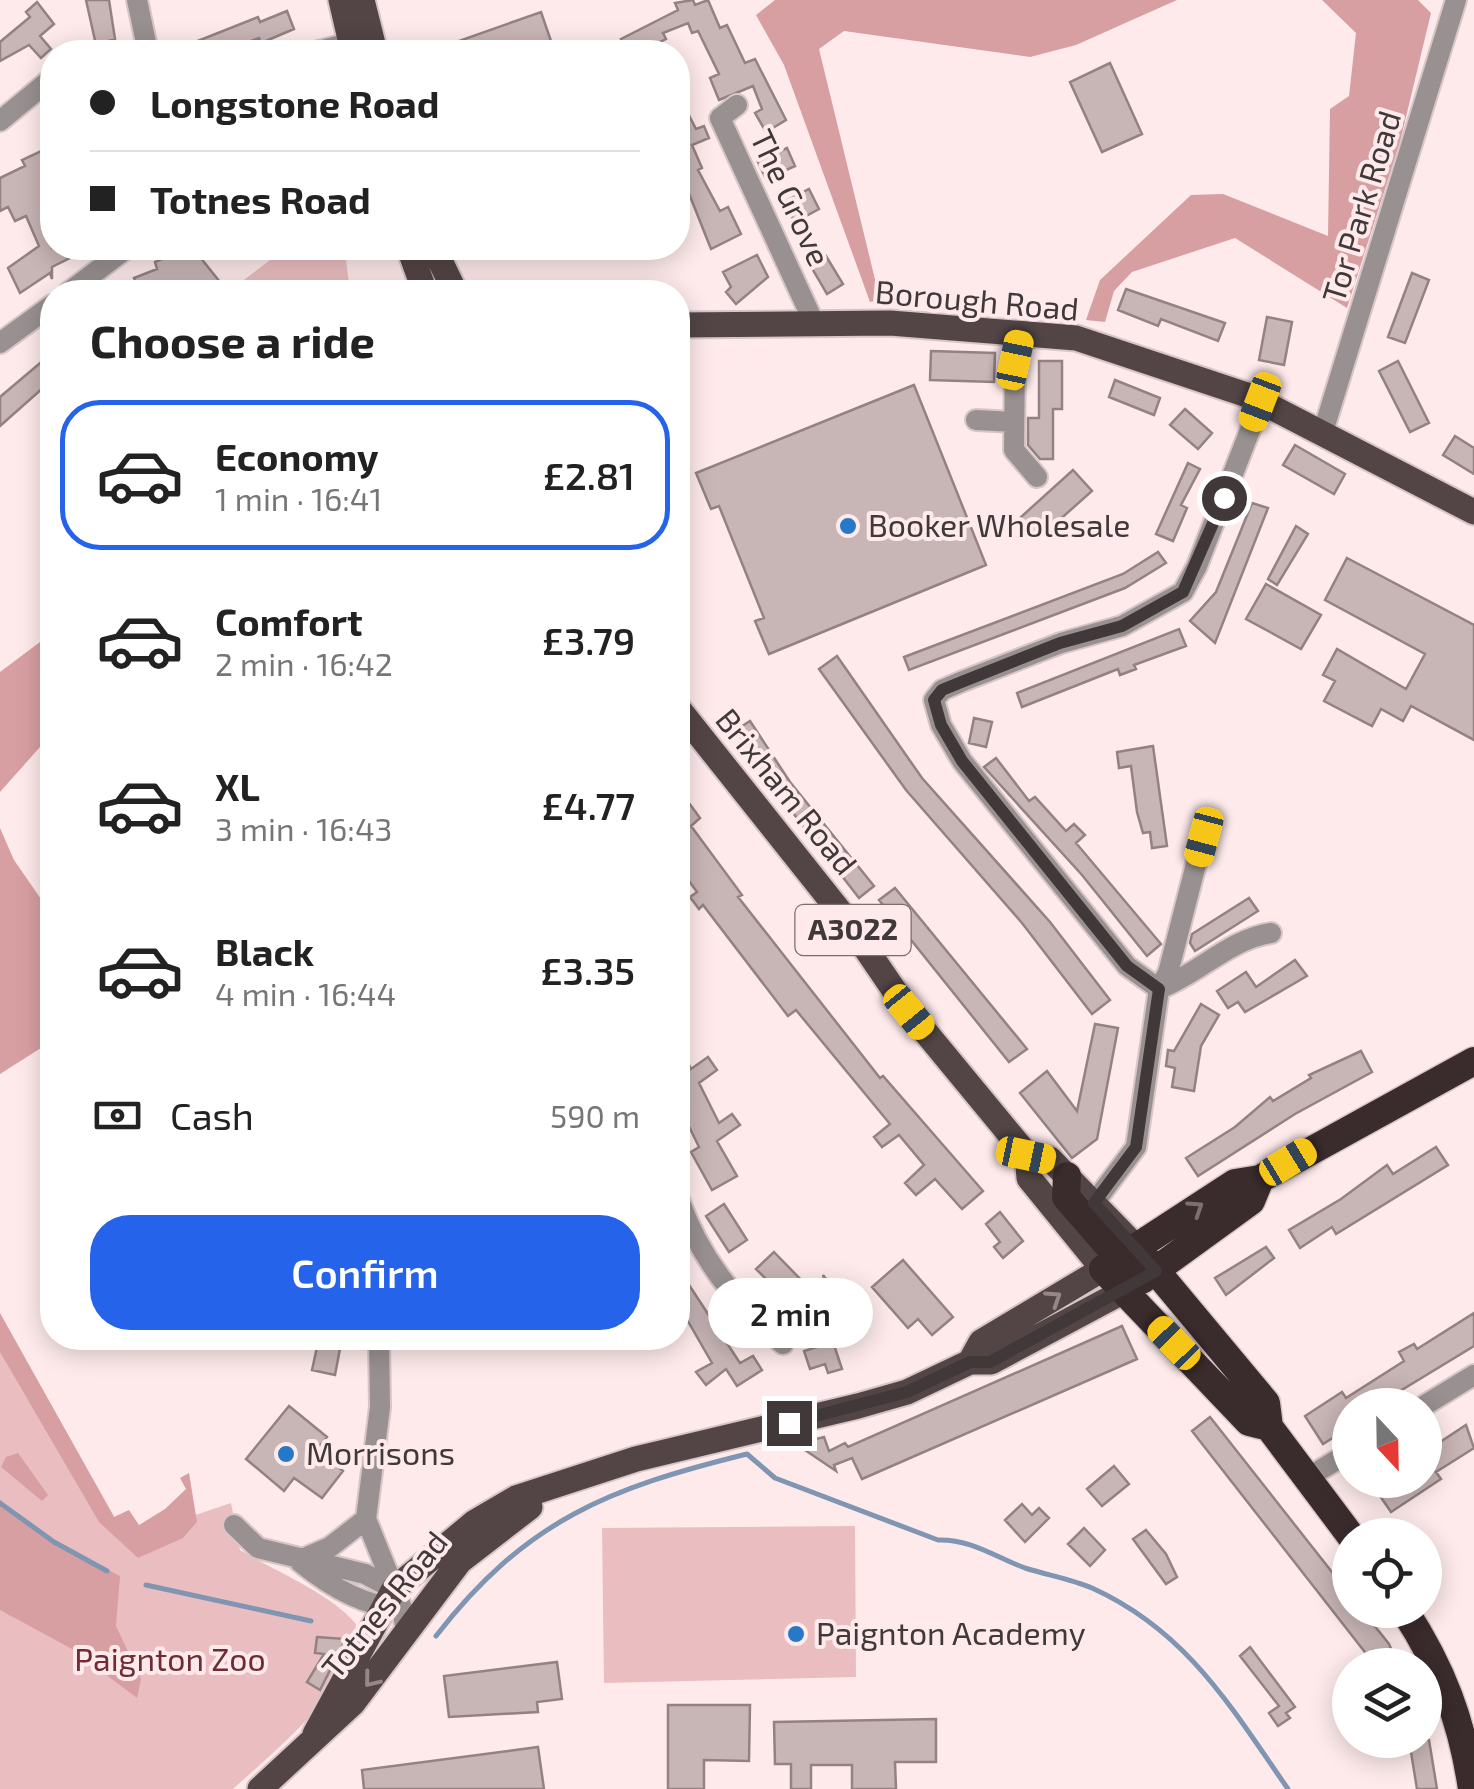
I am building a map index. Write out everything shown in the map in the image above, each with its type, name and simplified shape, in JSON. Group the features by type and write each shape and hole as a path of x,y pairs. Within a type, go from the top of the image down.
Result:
{"highway":[{"name":"Totnes Road","path":"1119,1258 1235,1182 1260,1179 1474,1061"},
{"path":"1067,1176 1066,1197 1119,1258 1266,1403 1269,1427 1337,1518"},
{"name":"Totnes Road","path":"1140,1281 1252,1202 1260,1179"},
{"path":"1119,1258 1237,1410 1250,1422 1269,1427"},
{"path":"1415,1628 1445,1678 1461,1723 1472,1789"}],"main road":[{"path":"341,0 359,40"},
{"path":"362,0 362,40"},
{"name":"Borough Road","path":"690,325 814,322 1076,338 1260,402 1474,512"},
{"name":"Brixham Road","path":"690,723 845,918 909,1012 1026,1155 1029,1178 1119,1258"},
{"name":"Brixham Road","path":"1026,1155 1050,1160 1094,1203 1119,1258"},
{"name":"Totnes Road","path":"970,1362 981,1342 1119,1258"},
{"name":"Totnes Road","path":"260,1789 315,1734 353,1703 396,1608 475,1522 516,1498 636,1459 907,1392 970,1362 990,1362 1140,1281"},
{"name":"Totnes Road","path":"396,1608 432,1596 460,1561 559,1486"}],"street":[{"path":"136,0 145,40"},
{"name":"Tor Park Road","path":"1323,432 1456,0"},
{"path":"0,121 40,88"},
{"name":"The Grove","path":"737,105 720,118 814,322"},
{"path":"85,280 111,260"},
{"path":"0,344 40,314"},
{"path":"1021,332 1015,360 1014,450 1037,477"},
{"path":"1159,989 1127,966 962,761 941,725 934,700 942,690 1060,643 1122,626 1183,592 1198,566 1260,402"},
{"path":"976,420 1014,422"},
{"path":"1094,1203 1138,1155 1159,989 1168,972 1204,837"},
{"path":"1159,989 1182,980 1252,936 1272,933"},
{"path":"690,1233 718,1280 783,1344"},
{"path":"379,1350 380,1408 366,1519 396,1608"},
{"path":"1442,1395 1474,1375"},
{"path":"1307,1478 1332,1463"},
{"path":"298,1561 330,1547 366,1519"},
{"path":"234,1525 258,1548 298,1561 328,1585 396,1608"}],"green space":[{"path":"270,260 346,260 348,280 244,280"},
{"name":"Paignton Zoo","path":"0,1314 115,1518 136,1535 231,1503 240,1550 317,1593 356,1624 351,1649 328,1694 292,1735 233,1789 0,1789"},
{"path":"855,1526 856,1677 604,1683 602,1528"}],"shaded area":[{"path":"775,0 1177,0 1076,45 1030,57 844,31 819,49 880,300 870,302 784,65 756,15"},
{"path":"1322,0 1418,0 1431,13 1400,142 1347,308 1235,238 1132,272 1114,291 1105,322 1086,320 1100,280 1191,195 1223,194 1328,236 1330,109 1349,96 1356,33"},
{"path":"40,642 40,747 0,792 0,672"},
{"path":"0,828 14,860 40,898 40,1049 0,1074"},
{"path":"0,1313 114,1517 129,1510 139,1525 165,1509 186,1489 180,1478 189,1473 197,1522 183,1538 138,1558 99,1522 0,1352"},
{"path":"18,1453 48,1495 42,1501 1,1467 6,1457"},
{"path":"0,1503 54,1542 120,1576 116,1626 141,1679 137,1698 72,1649 0,1610"}],"building":[{"path":"86,0 109,0 115,39 95,40"},
{"path":"693,0 695,5 708,0 720,28 727,25 745,63 755,59 786,120 766,132 755,113 762,109 753,86 719,100 710,78 719,74 698,31 692,33 688,23 663,33 664,40 621,40 678,10 675,3"},
{"path":"37,2 54,24 40,36 43,40 40,40 40,57 29,45 0,61 0,42 30,17 26,12"},
{"path":"287,11 294,29 268,40 200,40 258,17 260,22"},
{"path":"541,12 551,40 462,40"},
{"path":"1110,63 1142,134 1102,152 1070,82"},
{"path":"690,117 696,129 704,126 709,138 692,145 702,168 698,170 720,211 728,207 741,234 711,249 690,196"},
{"path":"787,148 795,166 766,179 758,162"},
{"path":"40,152 40,260 66,260 52,267 52,279 50,273 20,293 8,268 39,246 26,216 15,221 8,207 0,211 0,178 25,166 22,160"},
{"path":"809,189 819,209 795,222 784,202"},
{"path":"757,255 768,277 736,304 726,292 731,287 723,272"},
{"path":"826,256 843,284 827,294 810,265"},
{"path":"202,260 218,280 135,280 157,269 155,262"},
{"path":"1412,273 1429,280 1405,343 1388,337"},
{"path":"1126,289 1225,323 1218,341 1161,319 1158,326 1118,310"},
{"path":"1267,317 1292,322 1284,365 1259,360"},
{"path":"931,351 995,353 994,382 930,380"},
{"path":"1039,361 1062,361 1062,409 1053,409 1053,459 1040,459 1028,445 1028,418 1039,418"},
{"path":"1398,361 1429,423 1410,432 1379,371"},
{"path":"40,363 40,391 0,426 0,397"},
{"path":"1115,380 1160,398 1154,415 1109,397"},
{"name":"Booker Wholesale","path":"914,385 986,565 769,654 755,621 764,618 719,506 711,509 696,473"},
{"path":"1185,409 1212,433 1198,449 1170,425"},
{"path":"1455,436 1474,448 1474,474 1443,455"},
{"path":"1295,445 1345,474 1334,494 1283,465"},
{"path":"1188,463 1200,469 1181,505 1187,508 1173,541 1156,534"},
{"path":"1073,470 1092,491 1039,538 1021,517"},
{"path":"1252,503 1268,508 1215,643 1190,621 1216,592"},
{"path":"1296,526 1308,534 1277,585 1268,579"},
{"path":"1158,552 1166,563 1125,588 909,670 904,657 1123,574"},
{"path":"1347,558 1474,625 1474,740 1411,706 1403,721 1381,709 1372,726 1324,701 1335,681 1323,675 1337,649 1406,689 1425,654 1325,600"},
{"path":"1266,584 1321,615 1301,649 1246,619"},
{"path":"1179,629 1186,646 1134,665 1136,669 1120,675 1118,669 1022,707 1017,693"},
{"path":"837,656 922,778 1050,922 1110,1000 1092,1014 1022,923 906,790 819,669"},
{"path":"974,718 992,722 986,747 969,743"},
{"path":"750,721 790,782 874,886 859,898 776,791 736,730"},
{"path":"1153,746 1167,846 1152,848 1150,832 1143,833 1137,812 1131,766 1119,768 1117,752"},
{"path":"996,758 1029,801 1035,797 1066,831 1074,824 1085,835 1076,843 1161,944 1147,956 1082,875 984,767"},
{"path":"690,804 700,818 691,826 742,895 738,897 880,1078 883,1076 983,1191 962,1209 935,1179 916,1195 905,1183 924,1165 899,1135 882,1147 874,1137 890,1124 796,1010 788,1016 703,905 699,909 690,897 697,892 690,882"},
{"path":"895,888 1027,1049 1009,1062 879,900"},
{"path":"1249,898 1258,911 1195,951 1190,943 1192,934"},
{"path":"1295,960 1307,976 1245,1012 1238,1002 1228,1008 1217,991 1246,972 1256,987"},
{"path":"1201,1004 1219,1015 1201,1046 1194,1091 1172,1087 1175,1068 1166,1066 1168,1050 1174,1051"},
{"path":"1095,1024 1118,1028 1097,1139 1072,1158 1020,1093 1047,1071 1077,1111"},
{"path":"1361,1051 1372,1072 1295,1114 1198,1176 1186,1158 1235,1127 1270,1097 1273,1101 1311,1078 1309,1075"},
{"path":"708,1057 717,1070 699,1083 719,1123 732,1114 740,1125 717,1141 737,1176 712,1190 691,1152 699,1147 690,1129 690,1067"},
{"path":"1436,1147 1448,1165 1336,1234 1332,1227 1300,1248 1289,1230 1387,1165 1393,1174"},
{"path":"724,1204 747,1240 729,1252 706,1216"},
{"path":"1000,1212 1023,1241 1003,1258 994,1247 1000,1242 986,1224"},
{"path":"1266,1247 1274,1258 1226,1295 1215,1278"},
{"path":"774,1252 807,1286 790,1303 756,1269"},
{"path":"903,1260 953,1317 932,1335 918,1319 908,1328 872,1287"},
{"path":"823,1275 844,1303 850,1301 858,1331 839,1336"},
{"path":"690,1286 740,1363 753,1356 762,1370 737,1386 726,1369 706,1385 696,1372 712,1363 690,1325"},
{"path":"1474,1313 1474,1346 1405,1388 1362,1388 1404,1361 1399,1352 1414,1344 1417,1349"},
{"path":"1122,1326 1137,1359 862,1479 852,1458 834,1465 836,1471 796,1444 824,1437 829,1451 845,1443 848,1447"},
{"path":"833,1342 842,1369 828,1373 825,1364 810,1369 804,1351"},
{"path":"316,1350 340,1350 335,1375 312,1370"},
{"path":"1332,1398 1332,1438 1323,1444 1305,1416"},
{"name":"Morrisons","path":"289,1406 327,1437 317,1449 343,1471 322,1498 294,1478 284,1491 246,1459"},
{"path":"1210,1417 1332,1572 1332,1610 1192,1431"},
{"path":"1466,1425 1474,1448 1442,1468 1442,1441"},
{"path":"1114,1466 1129,1484 1102,1506 1087,1489"},
{"path":"1381,1498 1412,1498 1391,1512"},
{"path":"1022,1504 1032,1515 1039,1508 1049,1518 1025,1542 1005,1520"},
{"path":"1084,1528 1105,1550 1090,1566 1068,1544"},
{"path":"1146,1530 1166,1554 1177,1577 1166,1584 1133,1539"},
{"path":"1346,1628 1376,1628 1391,1648 1362,1648"},
{"path":"317,1637 346,1639 320,1690 307,1682 324,1654 315,1653"},
{"path":"1250,1647 1295,1707 1286,1713 1290,1718 1278,1726 1269,1713 1279,1706 1240,1656"},
{"path":"557,1662 562,1699 537,1702 538,1712 449,1717 444,1676"},
{"path":"668,1705 750,1705 749,1761 704,1760 704,1789 668,1789"},
{"path":"936,1719 936,1762 895,1762 896,1789 852,1789 852,1765 811,1765 811,1789 791,1789 791,1764 775,1764 774,1722"},
{"path":"538,1747 544,1789 364,1789 362,1770"},
{"path":"1412,1758 1432,1758 1437,1789 1417,1789"}],"waterway":[{"path":"436,1636 503,1563 574,1514 653,1480 747,1454 775,1478 938,1540 972,1546 1025,1568 1084,1585 1125,1606 1155,1626 1204,1674 1288,1789"},
{"path":"0,1503 54,1542 107,1571"},
{"path":"146,1585 311,1621"}],"place":[{"name":"Booker Wholesale","path":"848,526"},
{"name":"Morrisons","path":"286,1454"},
{"name":"Paignton Academy","path":"796,1634"}],"route":[{"path":"789,1423 907,1392 970,1362 990,1362 1156,1271 1094,1203 1136,1147 1159,989 1127,966 1048,863 962,761 941,725 934,700 942,690 1060,643 1122,626 1183,592 1198,566 1224,498"}]}
